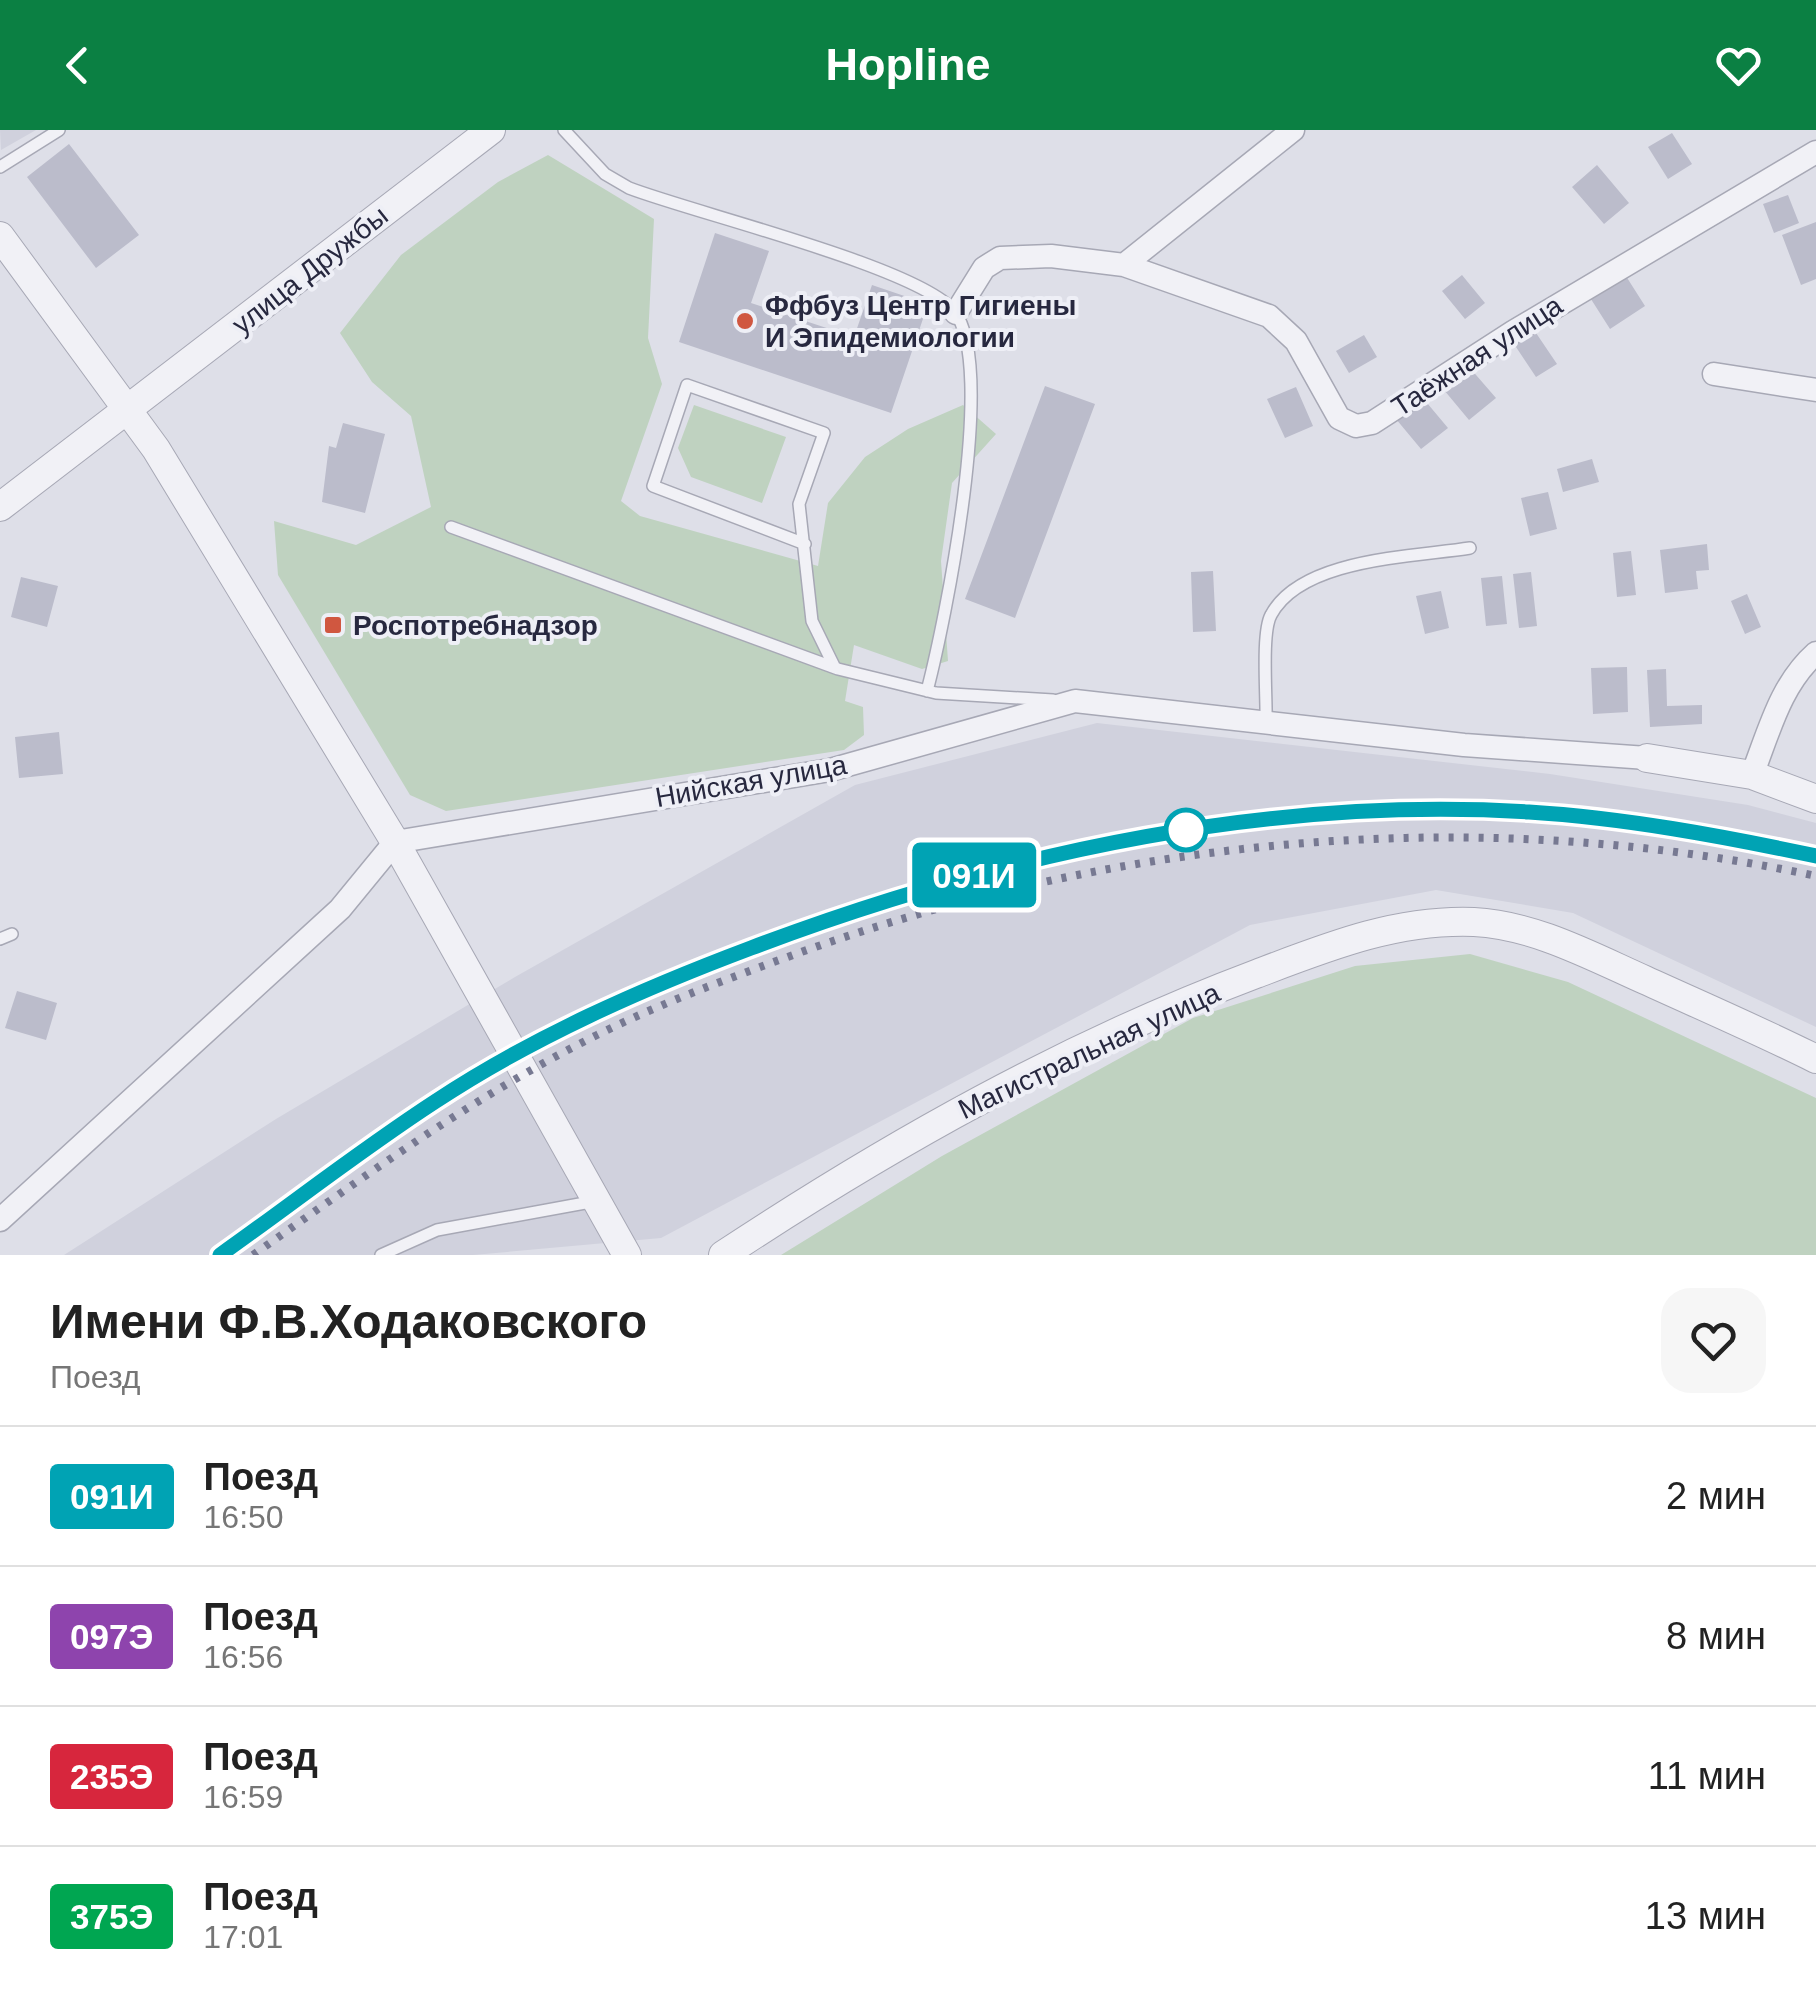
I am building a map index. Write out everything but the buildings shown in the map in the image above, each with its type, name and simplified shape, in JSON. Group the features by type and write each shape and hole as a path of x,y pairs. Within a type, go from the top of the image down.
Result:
{"street":[{"name":"улица Дружбы","path":"0,507 491,130"},
{"path":"1124,265 1293,130"},
{"name":"Таёжная улица","path":"956,314 984,268 1000,258 1051,256 1124,265 1269,316 1296,340 1339,418 1356,426 1372,423 1513,332 1816,152"},
{"path":"0,236 128,409 395,842 627,1255"},
{"path":"1714,374 1816,390"},
{"path":"1752,776 1781,698 1800,667 1816,652"},
{"name":"Нийская улица","path":"395,842 830,770 1076,701 1464,745 1647,758"},
{"path":"1647,758 1752,776 1816,799"},
{"path":"0,1220 340,909 395,842"},
{"name":"Магистральная улица","path":"723,1255 827,1186 996,1091 1162,1009 1354,937 1417,925 1476,922 1537,934 1816,1059"}],"lane":[{"path":"0,168 59,130"},
{"path":"564,130 605,174 629,188 923,288 956,314 968,341 972,393 960,527 926,691"},
{"path":"805,544 652,486 687,385 824,434 800,504 805,544 812,621 836,668"},
{"path":"451,527 836,668 926,691 1076,701"},
{"path":"1266,723 1269,617 1291,591 1335,568 1470,548"},
{"path":"381,1255 438,1230 596,1200"}],"shaded area":[{"path":"0,130 36,130 1,150"},
{"path":"1097,723 1550,774 1748,805 1816,823 1816,1027 1573,913 1436,890 1250,925 661,1238 473,1255 64,1255 276,1119 515,977 855,785"}],"green space":[{"path":"548,155 654,219 648,338 662,384 621,501 640,516 818,566 828,503 865,457 908,429 963,405 996,434 952,483 941,561 948,661 922,669 854,645 845,701 863,707 864,735 844,750 446,811 410,795 278,575 274,521 356,545 431,507 411,416 372,382 340,333 401,255 498,182"},
{"path":"694,405 786,437 762,503 691,477 678,448"},
{"path":"1470,954 1568,982 1816,1098 1816,1255 781,1255 942,1156 1193,1018 1355,966"}],"railway":[{"path":"220,1255 436,1101 589,1016 710,964 844,915 1035,860 1231,824 1430,809 1601,819 1816,856"},
{"path":"253,1255 464,1111 551,1059 620,1024 782,959 907,917 1035,884 1163,860 1293,844 1424,838 1555,841 1686,853 1816,876"}],"train":[{"name":"091И","path":"220,1255 438,1099 586,1017 672,978 868,904 1012,865 1187,830 1340,814 1528,812 1718,835 1816,856"}],"place":[{"name":"Ффбуз Центр Гигиены И Эпидемиологии","path":"745,321"},
{"name":"Роспотребнадзор","path":"333,625"}]}
